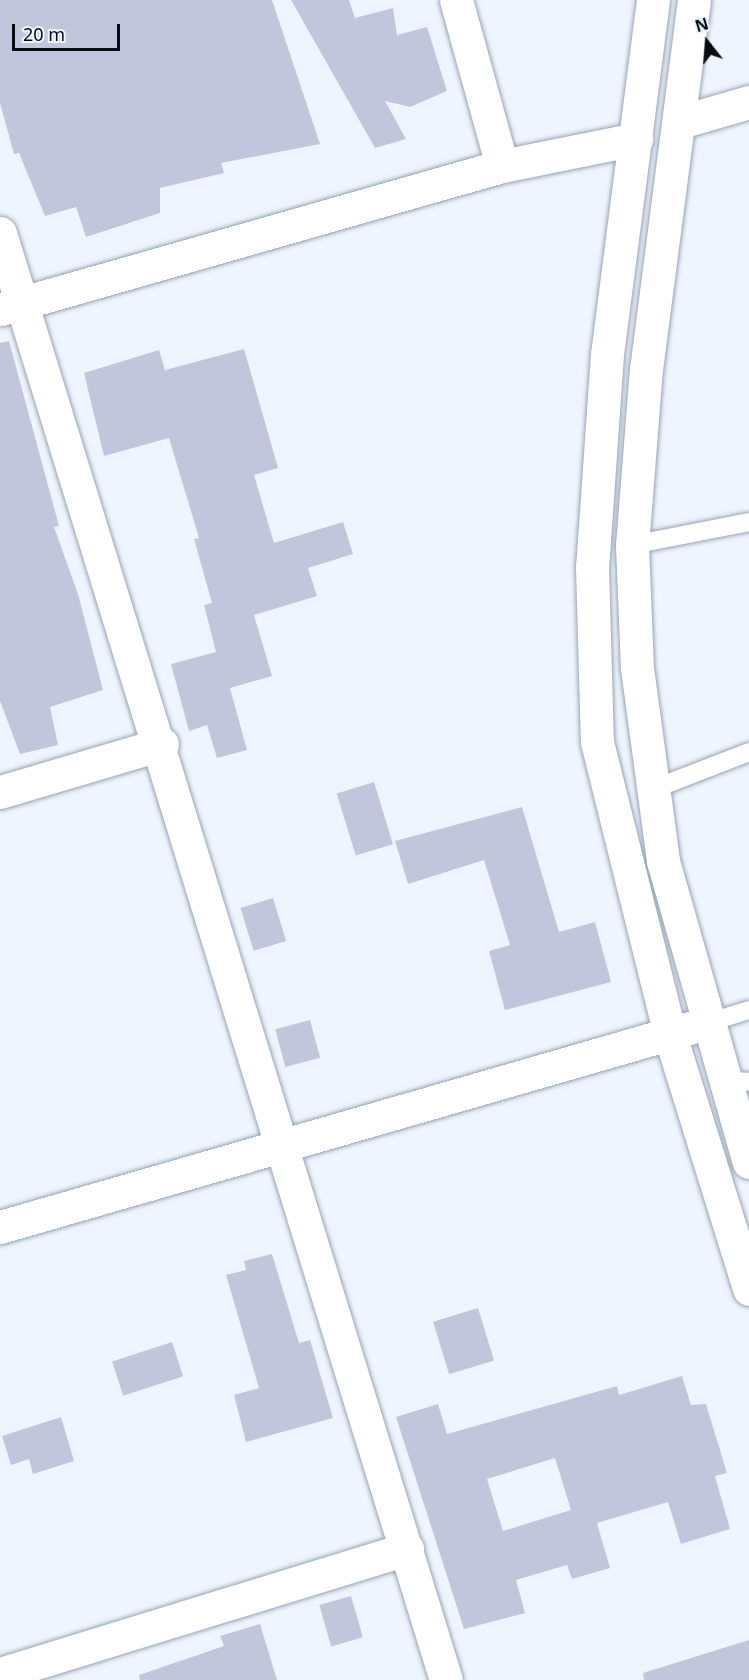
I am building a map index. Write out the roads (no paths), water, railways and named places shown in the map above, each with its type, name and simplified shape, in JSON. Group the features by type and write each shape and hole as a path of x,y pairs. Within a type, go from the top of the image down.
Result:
{"street":[{"path":"456,0 502,166"},
{"path":"653,0 607,354 592,566 593,678 597,742 614,827 670,1035 749,1289"},
{"path":"694,0 680,122 646,368 632,545 637,669 651,790 663,861 707,1023 737,1081 749,1162"},
{"path":"680,122 749,102"},
{"path":"11,306 502,166 636,139"},
{"path":"0,232 11,306 162,744 446,1680"},
{"path":"0,792 162,744"},
{"path":"0,1227 707,1023"},
{"path":"0,1674 407,1549"}],"lane":[{"path":"632,545 749,522"},
{"path":"651,790 749,752"},
{"path":"707,1023 749,1010"}]}
